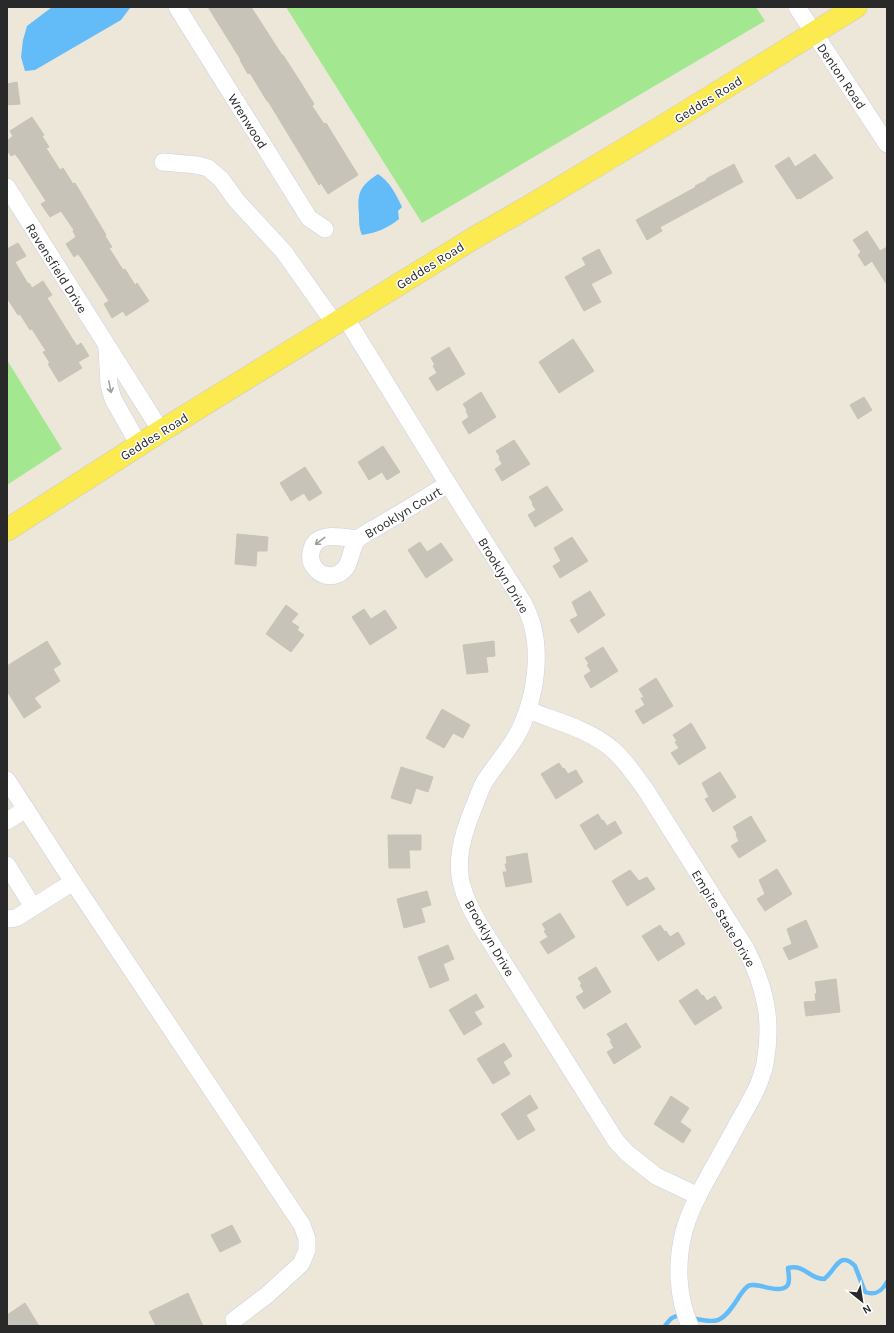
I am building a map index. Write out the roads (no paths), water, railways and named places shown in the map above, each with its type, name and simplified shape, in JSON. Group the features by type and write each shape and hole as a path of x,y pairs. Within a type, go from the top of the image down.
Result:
{"main road":[{"name":"Geddes Road","path":"7,530 161,431 340,320 474,238 663,126 856,7"}],"street":[{"name":"Wrenwood","path":"177,7 309,218 325,229"},
{"name":"Denton Road","path":"797,7 887,144"},
{"name":"Brooklyn Drive","path":"163,162 197,165 208,168 217,175 236,200 284,252 340,320 448,484 524,604 532,623 536,643 534,678 528,710 522,726 507,751 485,782 467,825 459,863 462,887 478,922 616,1141 627,1153 656,1176 698,1196"},
{"name":"Ravensfield Drive","path":"7,187 107,348 161,431"},
{"name":"Ravensfield Drive","path":"107,348 109,385 113,399 139,445"},
{"name":"Brooklyn Court","path":"357,540 448,484"},
{"name":"Empire State Drive","path":"528,710 594,737 611,748 632,771 647,792 746,949 762,986 766,1004 768,1026 765,1064 758,1088 698,1196 684,1230 680,1251 680,1286 682,1304 690,1326"},
{"path":"7,780 73,882 302,1225 307,1238 307,1250 301,1264 267,1294 234,1320"},
{"path":"7,821 26,809"},
{"path":"7,865 33,907"},
{"path":"7,919 16,918 73,882"}],"water":[{"path":"52,7 130,8 121,20 35,70 25,71 21,57 23,40 27,26"},
{"path":"378,174 395,193 402,207 398,211 399,219 382,230 362,235 359,222 359,195 367,182"}],"waterway":[{"path":"691,1318 707,1321 723,1318 748,1286 756,1285 773,1289 787,1286 789,1282 788,1268 799,1268 814,1277 824,1279 841,1261 845,1260 850,1261 855,1266 865,1292 878,1292 887,1282"},
{"path":"665,1326 672,1318 682,1316"}]}
